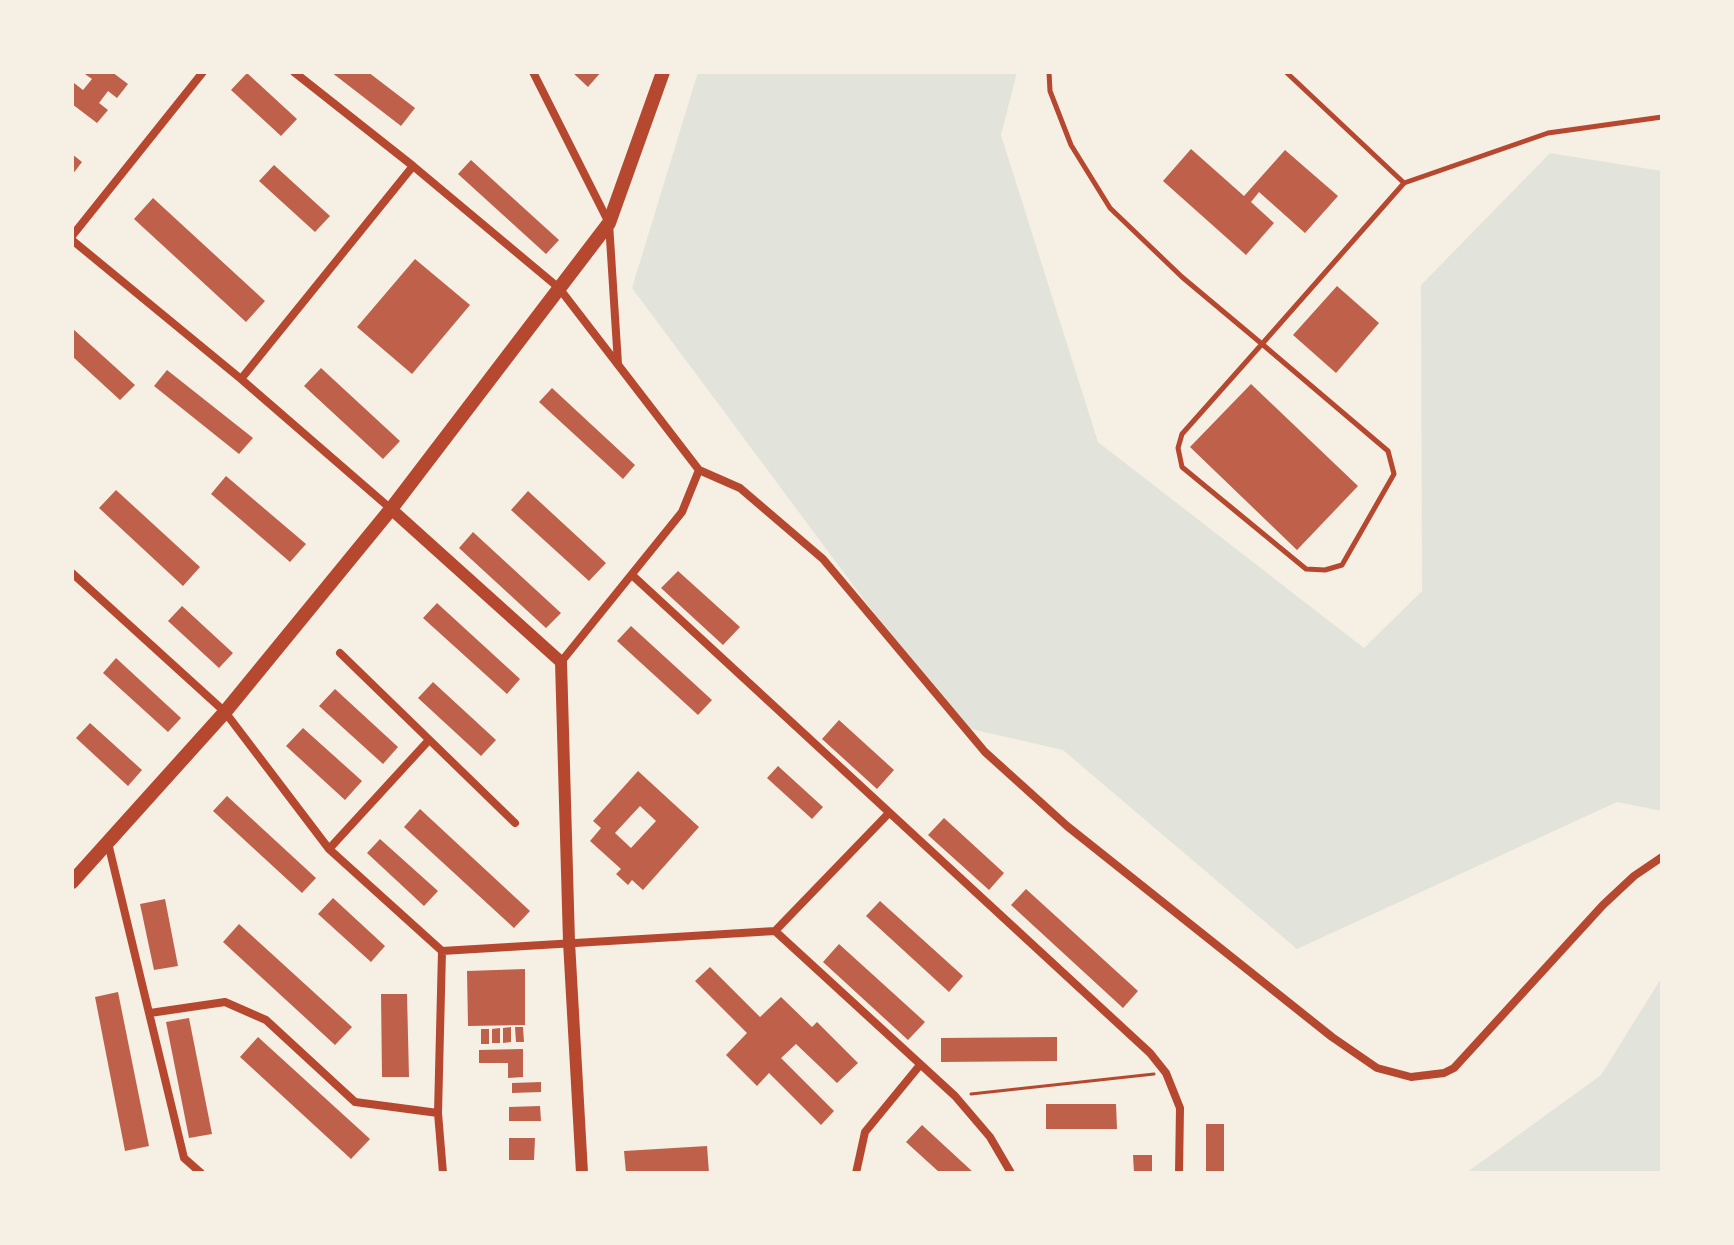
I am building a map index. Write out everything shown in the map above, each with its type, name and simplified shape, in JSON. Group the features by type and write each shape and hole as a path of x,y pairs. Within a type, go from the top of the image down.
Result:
{"main road":[{"path":"72,882 225,712 391,509 609,223 663,72"}],"street":[{"path":"203,72 72,238 391,509 561,662"},
{"path":"294,72 559,288 699,470 740,488 823,559 985,752 1067,826 1332,1037 1377,1068 1411,1077 1444,1073 1454,1068 1603,905 1634,876 1662,857"},
{"path":"533,72 609,223 618,364"},
{"path":"241,379 413,166"},
{"path":"582,1173 569,942 561,662 682,512 699,470"},
{"path":"72,573 225,712 329,849 442,951 775,931 888,814"},
{"path":"632,575 1150,1053 1166,1073 1180,1108 1179,1173"},
{"path":"340,653 515,823"},
{"path":"329,849 429,740"},
{"path":"108,842 184,1158 201,1173"},
{"path":"775,931 955,1096 990,1137 1011,1173"},
{"path":"442,951 438,1113 443,1173"},
{"path":"150,1013 225,1002 266,1020 355,1102 438,1113"},
{"path":"856,1173 865,1132 920,1065"}],"lane":[{"path":"1049,72 1050,91 1071,145 1110,208 1182,277 1262,344 1388,451 1394,474 1342,565 1325,570 1306,569 1182,467 1178,448 1182,434 1262,344 1404,183 1548,133 1662,117"},
{"path":"1286,72 1404,183"}],"path":[{"path":"955,1096 1166,1073"}],"shaded area":[{"path":"698,72 1017,72 1001,135 1098,442 1364,648 1422,591 1421,285 1550,153 1662,171 1662,811 1617,802 1297,949 1063,750 958,726 632,288"},
{"path":"1662,977 1662,1173 1466,1173 1601,1075"}],"building":[{"path":"82,72 112,72 128,84 117,98 108,91 99,103 108,110 97,123 72,104 74,83 83,90 92,79"},
{"path":"331,72 368,72 415,108 401,126"},
{"path":"572,72 601,72 588,87"},
{"path":"247,73 297,119 281,136 231,90"},
{"path":"1191,149 1244,196 1285,150 1338,196 1305,233 1259,192 1251,202 1274,223 1246,255 1163,181"},
{"path":"72,154 82,162 72,175"},
{"path":"471,160 559,240 546,254 458,174"},
{"path":"274,165 330,216 315,232 259,181"},
{"path":"153,198 265,301 246,322 134,219"},
{"path":"415,259 470,305 412,374 357,327"},
{"path":"1337,286 1379,323 1336,373 1293,335"},
{"path":"72,328 135,385 120,400 72,356"},
{"path":"321,368 400,441 383,459 304,386"},
{"path":"167,370 253,438 239,454 154,386"},
{"path":"1251,384 1358,486 1297,550 1190,447"},
{"path":"552,388 635,465 623,479 539,402"},
{"path":"226,476 306,544 290,562 211,494"},
{"path":"116,490 200,567 183,586 99,508"},
{"path":"528,491 606,563 589,581 511,510"},
{"path":"473,532 561,613 546,628 459,548"},
{"path":"678,571 740,627 723,645 661,588"},
{"path":"437,603 520,679 507,694 423,618"},
{"path":"182,606 233,653 219,668 168,621"},
{"path":"631,626 712,700 698,715 617,641"},
{"path":"116,658 181,718 168,732 103,673"},
{"path":"433,682 496,740 481,756 418,698"},
{"path":"335,689 398,747 383,764 319,706"},
{"path":"839,720 894,770 877,789 822,739"},
{"path":"90,723 142,770 128,786 76,738"},
{"path":"303,728 362,781 345,800 286,746"},
{"path":"778,766 823,807 812,819 767,778"},
{"path":"638,771 699,827 643,890 632,880 628,885 616,874 621,869 590,841 601,828 593,821","holes":["640,806 656,821 631,848 615,833"]},
{"path":"227,796 316,878 302,893 213,811"},
{"path":"420,809 530,911 514,928 404,827"},
{"path":"944,818 1004,873 989,890 928,835"},
{"path":"380,839 438,891 424,906 367,853"},
{"path":"1026,889 1138,991 1123,1008 1011,905"},
{"path":"333,898 385,946 371,962 318,914"},
{"path":"165,899 178,966 154,970 140,904"},
{"path":"880,901 963,976 949,992 866,916"},
{"path":"239,924 352,1027 335,1045 223,942"},
{"path":"839,944 925,1022 908,1040 823,962"},
{"path":"710,967 760,1017 781,997 812,1027 817,1022 858,1063 837,1083 796,1044 781,1058 834,1111 821,1125 769,1073 757,1086 726,1055 747,1033 695,981"},
{"path":"525,969 525,1025 468,1026 467,971"},
{"path":"118,992 149,1146 125,1151 95,997"},
{"path":"381,994 407,994 409,1077 382,1077"},
{"path":"189,1018 212,1134 189,1138 166,1022"},
{"path":"511,1027 511,1042 503,1043 503,1028"},
{"path":"515,1027 523,1027 524,1042 516,1042"},
{"path":"500,1028 500,1043 492,1043 492,1029"},
{"path":"481,1029 489,1029 489,1044 481,1044"},
{"path":"258,1037 370,1139 351,1159 240,1057"},
{"path":"1057,1037 1057,1061 941,1062 941,1038"},
{"path":"523,1049 523,1077 508,1078 508,1063 479,1063 479,1050"},
{"path":"541,1082 541,1092 512,1093 512,1083"},
{"path":"1046,1104 1116,1104 1117,1129 1046,1129"},
{"path":"540,1106 541,1121 509,1121 509,1107"},
{"path":"1206,1124 1224,1124 1224,1173 1206,1173"},
{"path":"922,1125 974,1173 940,1173 906,1142"},
{"path":"509,1138 535,1138 534,1160 509,1160"},
{"path":"707,1146 709,1173 626,1173 624,1151"},
{"path":"1133,1155 1152,1155 1152,1173 1134,1173"}]}
